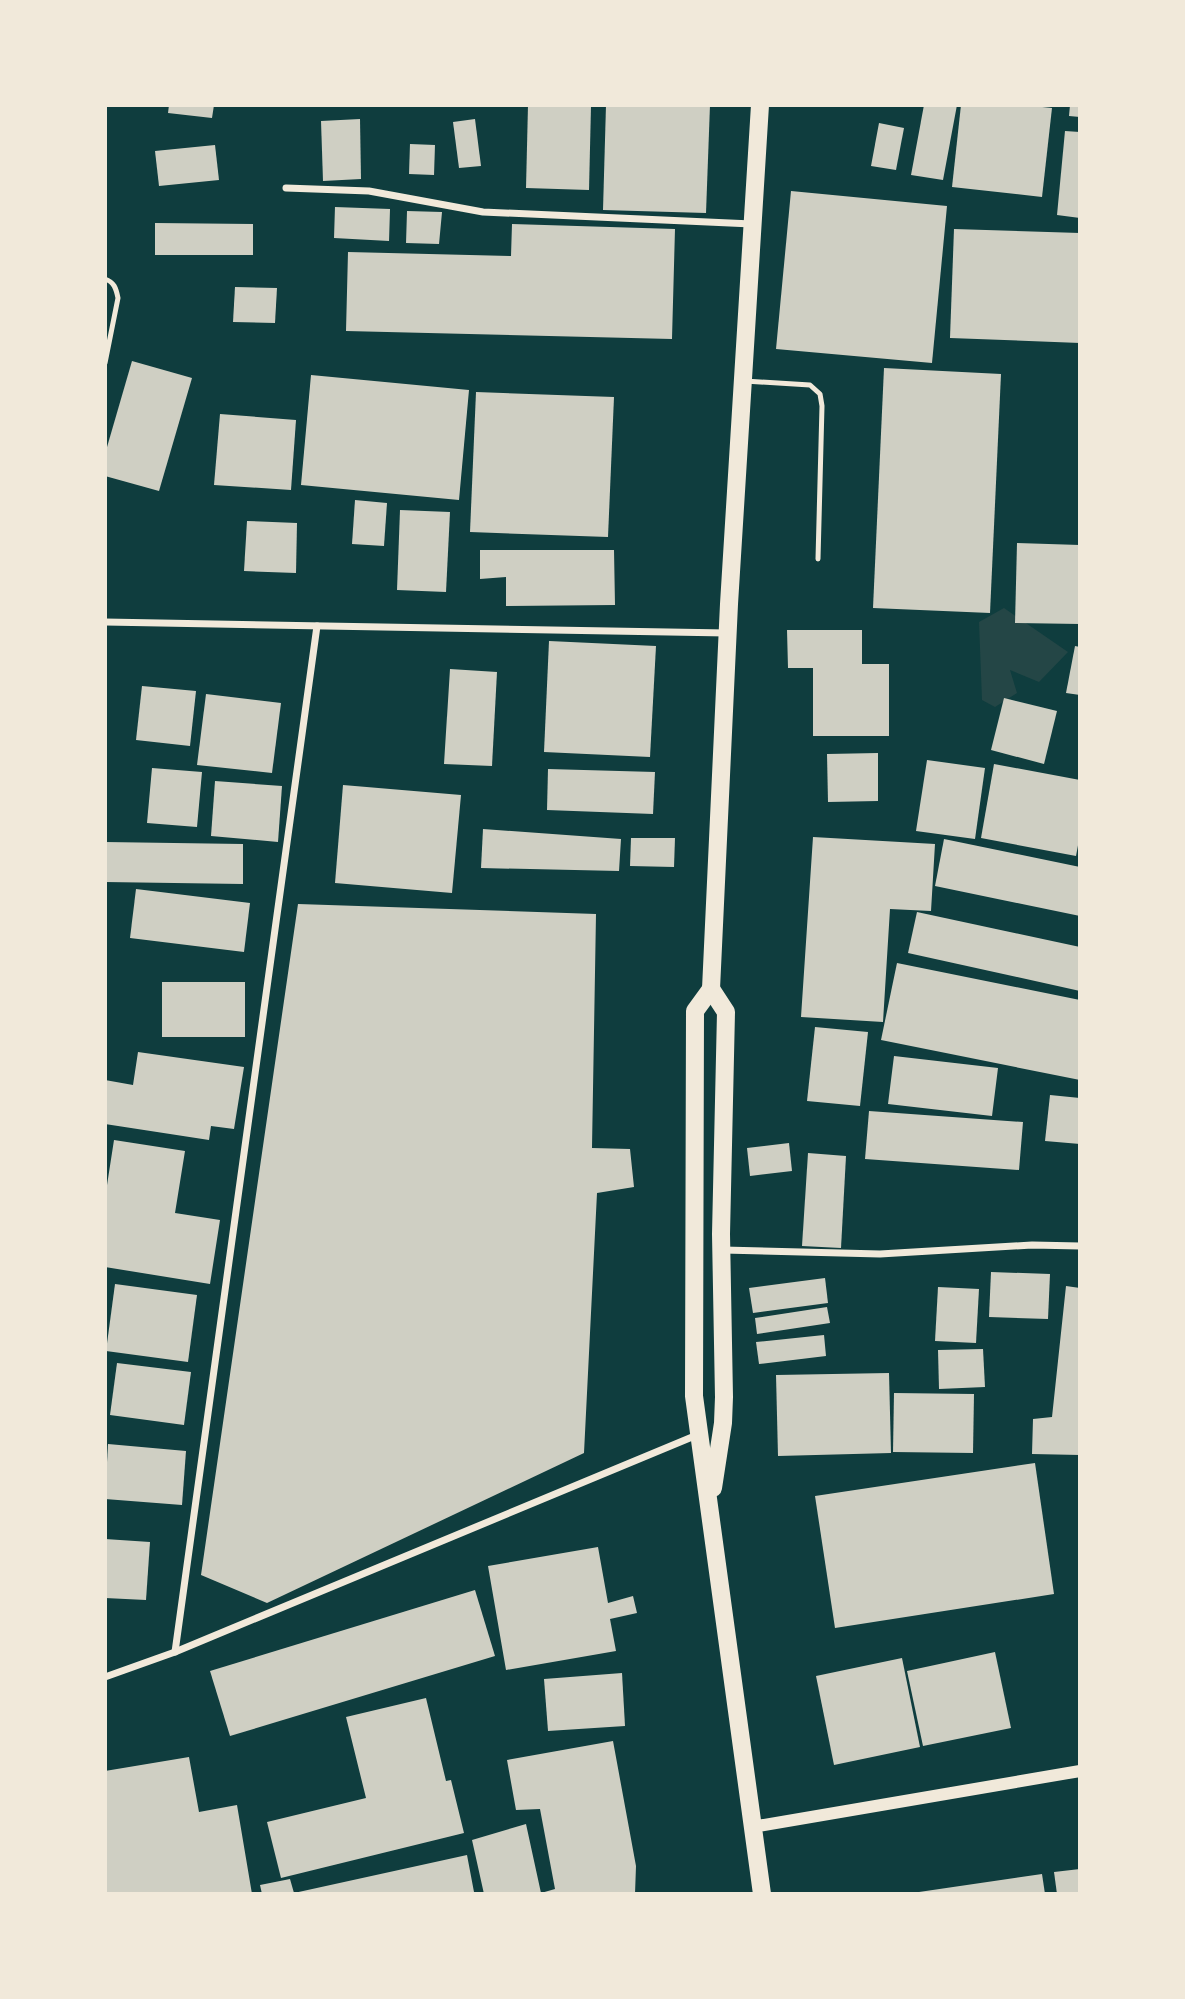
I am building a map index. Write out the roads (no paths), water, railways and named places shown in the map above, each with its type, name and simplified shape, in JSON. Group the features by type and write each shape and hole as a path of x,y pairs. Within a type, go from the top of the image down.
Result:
{"main road":[{"path":"760,105 727,633 711,989 695,1011 693,1314 694,1396 762,1894"},
{"path":"710,1506 723,1423 722,1250 726,1012 711,989"}],"street":[{"path":"286,188 369,191 483,212 752,224"},
{"path":"105,622 727,633"},
{"path":"175,1652 317,626"},
{"path":"722,1250 880,1254 1032,1245 1080,1246"},
{"path":"105,1677 175,1652 699,1434"},
{"path":"752,1827 1080,1771"}],"lane":[{"path":"105,279 111,281 117,289 118,298 105,363"},
{"path":"741,381 810,385 820,394 822,405 818,559"}]}
